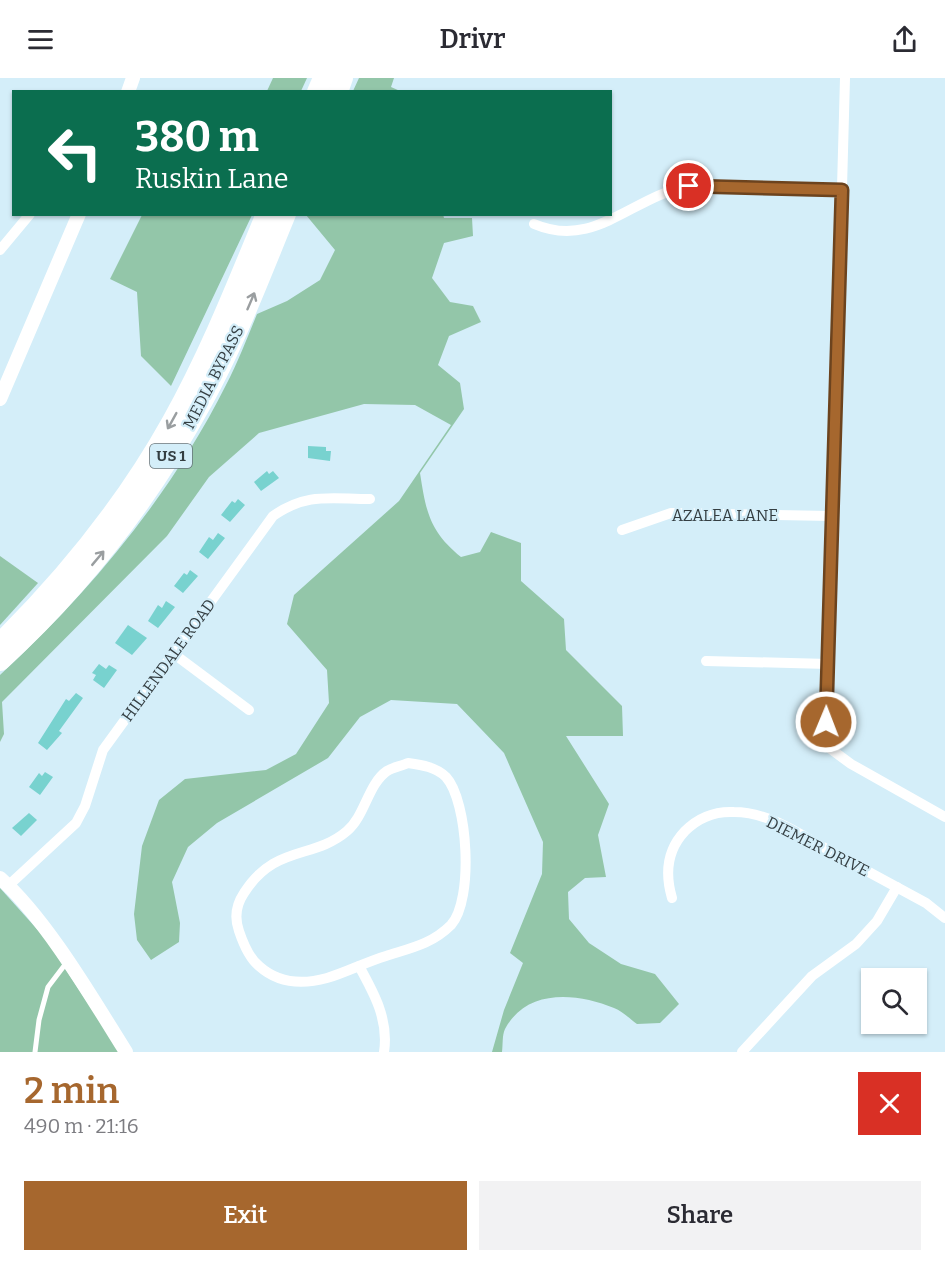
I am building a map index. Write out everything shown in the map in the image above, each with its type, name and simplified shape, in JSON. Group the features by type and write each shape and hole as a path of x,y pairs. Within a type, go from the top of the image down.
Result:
{"highway":[{"name":"MEDIA BYPASS","path":"0,643 73,565 115,510 154,452 204,361 265,216"},
{"name":"MEDIA BYPASS","path":"0,661 84,574 128,519 168,461 220,369 285,216"}],"street":[{"path":"845,78 826,708 828,747 851,764 945,817"},
{"path":"534,224 553,232 570,233 592,228 672,189 689,186 842,190"},
{"path":"0,250 28,216"},
{"path":"0,399 78,216"},
{"name":"HILLENDALE ROAD","path":"4,882 76,823 85,806 103,750 273,516 291,504 308,498 370,499"},
{"name":"AZALEA LANE","path":"621,530 671,513 831,516"},
{"path":"174,654 249,710"},
{"path":"706,661 829,664"},
{"path":"408,764 428,766 445,776 457,794 465,851 463,900 452,923 433,940 413,949 359,966 317,981 294,982 273,978 256,964 243,943 235,920 239,901 253,879 273,862 340,837 350,829 386,771 408,764"},
{"name":"DIEMER DRIVE","path":"672,898 667,880 667,866 681,835 694,822 711,814 734,812 778,822 926,903 945,918"},
{"path":"4,882 67,962 126,1052"},
{"path":"741,1052 813,976 856,944 877,921 897,887"},
{"path":"359,966 378,999 384,1026 384,1052"}],"lane":[{"path":"35,1052 39,1020 48,987 67,962"}],"green space":[{"path":"273,78 307,78 301,90 267,90"},
{"path":"359,78 394,78 391,87 398,90 353,90"},
{"path":"142,216 252,216 171,386 141,356 137,292 110,279"},
{"path":"307,216 472,218 473,236 444,243 432,278 450,302 473,306 481,322 449,336 438,365 460,383 464,409 420,473 424,498 436,529 461,557 480,552 491,532 521,543 521,581 564,619 566,650 622,706 623,736 566,736 609,804 598,835 606,877 585,878 568,892 569,919 589,943 621,964 655,974 679,1004 660,1023 637,1024 617,1009 584,999 569,997 539,1000 526,1006 514,1016 504,1031 502,1052 492,1052 504,1010 523,963 510,953 542,874 543,842 504,753 457,704 391,700 360,717 328,758 217,823 188,847 172,882 180,923 179,942 151,960 137,940 134,914 142,846 159,800 185,779 266,770 296,754 329,703 327,670 287,624 294,595 399,501 451,425 415,405 364,404 259,433 209,477 167,536 2,702 4,734 0,742 0,675 97,576 154,503 204,426 230,376 257,314 287,301 320,280 335,250"},
{"path":"0,556 38,583 0,625"},
{"path":"0,888 45,938 120,1052 0,1052"}],"building":[{"path":"308,446 326,447 326,451 331,451 330,461 308,458"},
{"path":"267,471 269,474 273,471 279,478 261,491 254,482"},
{"path":"238,499 245,505 230,522 221,515 232,501 235,503"},
{"path":"218,533 225,538 208,559 199,552 209,537 213,540"},
{"path":"190,570 198,576 183,593 174,586 184,573 187,575"},
{"path":"166,601 175,607 158,628 148,621 158,605 162,608"},
{"path":"128,625 147,638 132,655 115,643"},
{"path":"99,664 106,669 109,665 117,670 104,688 93,680 96,675 92,673"},
{"path":"76,693 83,698 59,731 62,733 47,750 38,743 66,699 69,701"},
{"path":"45,772 53,777 40,795 29,787 39,773 42,776"},
{"path":"29,813 37,820 21,836 12,828"}],"route":[{"path":"689,186 842,190 826,722"}]}
